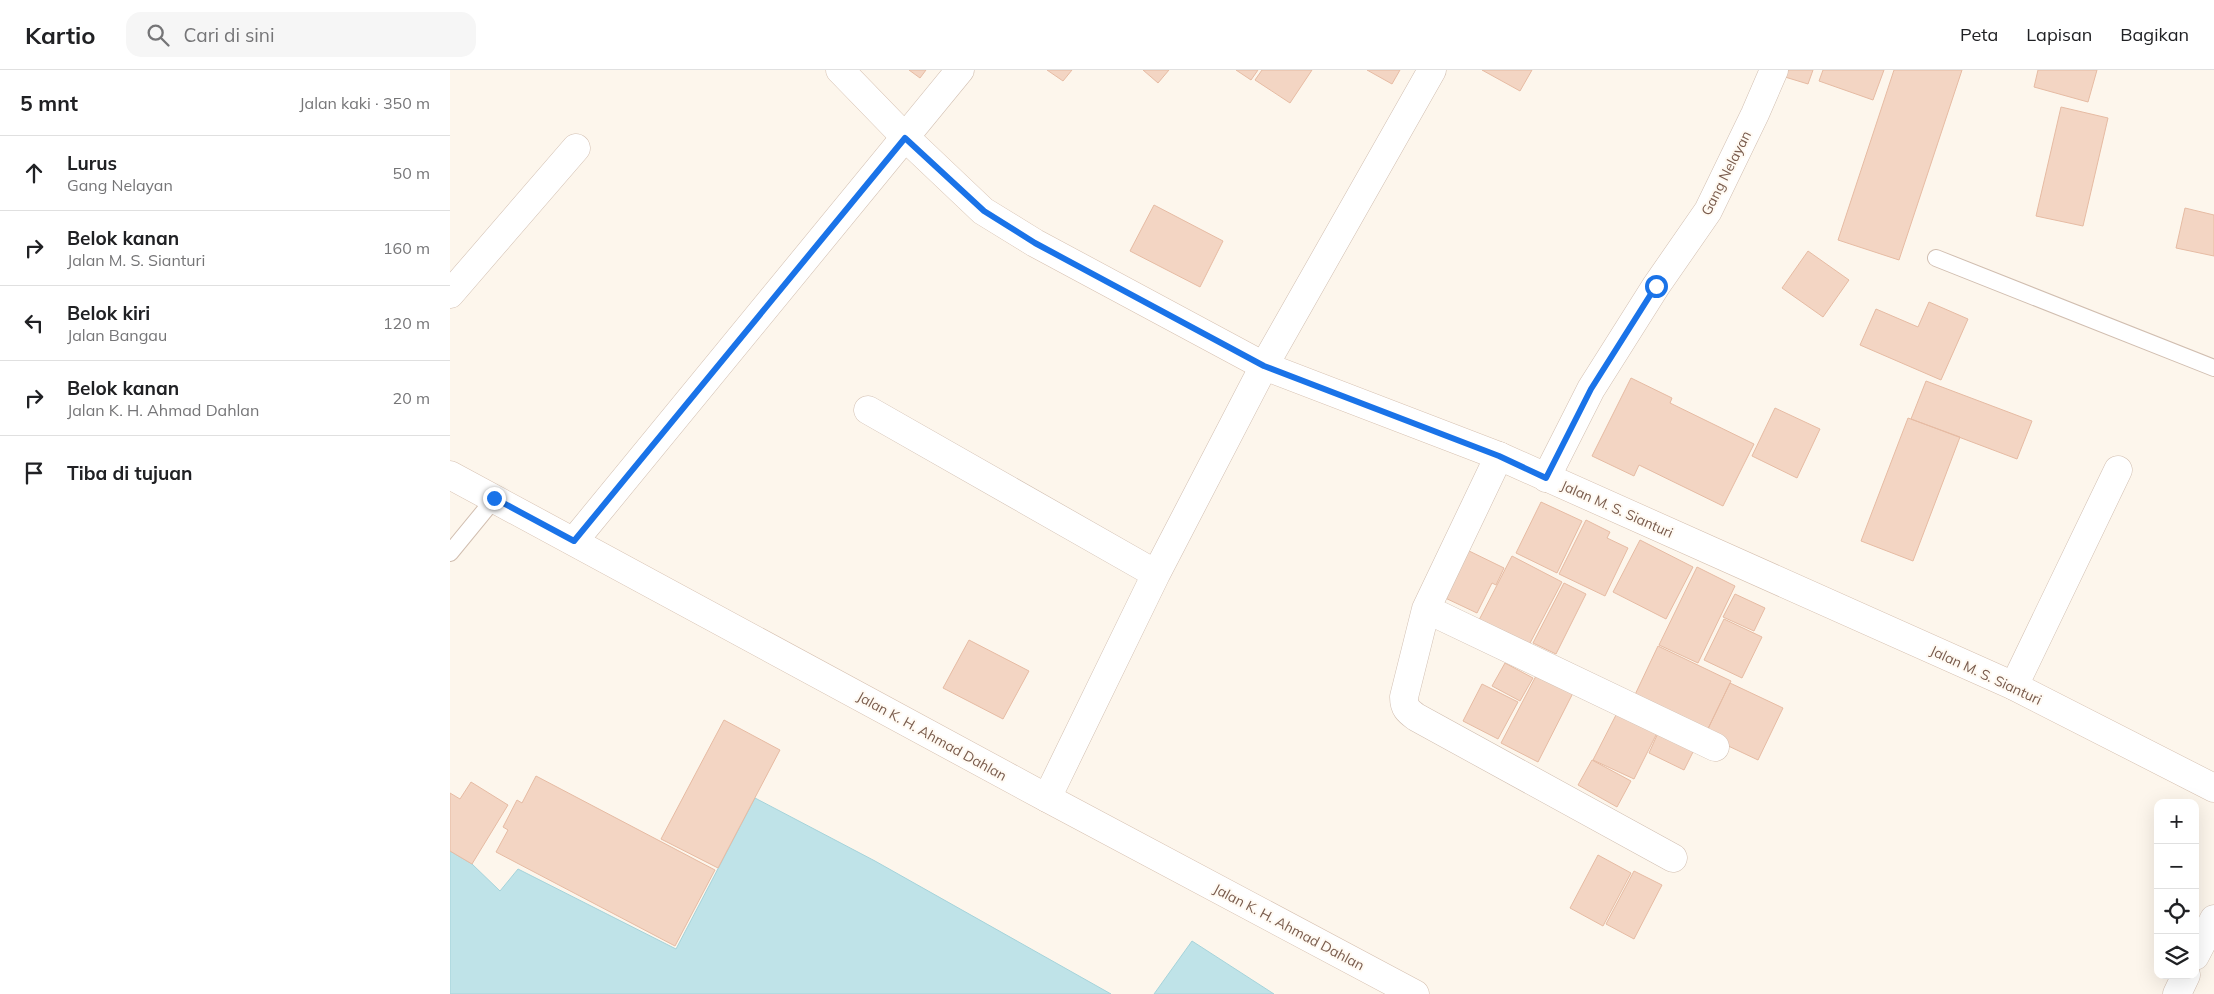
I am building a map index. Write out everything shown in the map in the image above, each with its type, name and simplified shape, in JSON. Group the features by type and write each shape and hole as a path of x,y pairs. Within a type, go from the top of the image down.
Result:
{"street":[{"name":"Jalan M. S. Sianturi","path":"840,70 905,138 984,211 1035,243 1264,366 1499,456 2014,686 2214,788"},
{"path":"574,541 960,70"},
{"path":"1047,798 1156,574 1264,366 1432,70"},
{"name":"Gang Nelayan","path":"1546,478 1591,389 1656,286 1708,211 1774,70"},
{"path":"450,294 576,148"},
{"path":"868,410 1156,574"},
{"path":"1499,456 1426,609 1404,697 1404,705 1408,711 1673,858"},
{"path":"2014,686 2118,470"},
{"name":"Jalan K. H. Ahmad Dahlan","path":"450,475 1414,994"},
{"path":"1426,609 1715,747"},
{"path":"2199,948 2214,919"},
{"path":"2177,994 2184,979"}],"lane":[{"path":"1936,258 2214,368"},
{"path":"450,553 494,498"}],"water":[{"path":"755,798 875,861 1111,994 450,994 450,851 472,864 500,891 518,869 676,949"},
{"path":"1192,941 1274,994 1154,994"}],"building":[{"path":"909,70 926,70 920,78"},
{"path":"1047,70 1072,70 1063,81"},
{"path":"1143,70 1169,70 1158,83"},
{"path":"1236,70 1258,70 1251,80"},
{"path":"1262,70 1312,70 1290,103 1255,80"},
{"path":"1367,70 1400,70 1392,84"},
{"path":"1482,70 1532,70 1520,91"},
{"path":"1788,70 1813,70 1808,84 1785,77"},
{"path":"1823,70 1884,70 1873,100 1819,81"},
{"path":"1894,70 1962,70 1899,260 1838,240"},
{"path":"2038,70 2097,70 2088,102 2034,87"},
{"path":"2061,107 2108,118 2083,226 2036,216"},
{"path":"1154,205 1223,241 1200,287 1130,251"},
{"path":"2185,208 2214,215 2214,256 2176,248"},
{"path":"1808,251 1849,280 1823,317 1782,288"},
{"path":"1929,302 1968,319 1941,380 1860,345 1876,309 1918,327"},
{"path":"1631,378 1672,398 1670,403 1754,444 1723,506 1639,465 1634,476 1592,456"},
{"path":"1926,381 2032,421 2017,459 1911,419"},
{"path":"1775,408 1820,429 1797,478 1752,456"},
{"path":"1908,418 1960,437 1913,561 1861,541"},
{"path":"1541,502 1582,521 1557,573 1516,553"},
{"path":"1586,520 1610,532 1607,538 1628,548 1605,596 1559,574"},
{"path":"1640,540 1693,567 1666,619 1613,592"},
{"path":"1465,549 1504,568 1496,585 1492,583 1477,613 1441,596"},
{"path":"1512,556 1562,582 1529,645 1479,620"},
{"path":"1697,567 1735,586 1698,663 1659,645"},
{"path":"1564,583 1586,594 1556,654 1533,643"},
{"path":"1735,594 1765,608 1754,631 1723,617"},
{"path":"1724,619 1762,637 1742,678 1704,660"},
{"path":"969,640 1029,671 1003,719 943,688"},
{"path":"1658,646 1731,681 1705,735 1632,701"},
{"path":"1505,663 1533,678 1520,701 1492,686"},
{"path":"1537,674 1573,693 1538,762 1501,743"},
{"path":"1730,683 1783,708 1758,760 1705,735"},
{"path":"1482,684 1518,702 1498,739 1463,721"},
{"path":"1617,713 1657,733 1634,779 1593,760"},
{"path":"724,720 780,750 718,868 661,839"},
{"path":"1658,733 1694,750 1684,770 1649,753"},
{"path":"1592,760 1631,781 1617,807 1578,785"},
{"path":"536,776 715,870 675,946 496,852 508,830 503,827 517,800 522,803"},
{"path":"471,782 508,805 472,864 450,851 450,793 460,799"},
{"path":"1598,855 1631,873 1603,926 1570,908"},
{"path":"1634,871 1662,885 1634,939 1606,924"}],"route":[{"path":"494,498 574,541 905,138 984,211 1035,243 1264,366 1499,456 1546,478 1591,389 1656,286"}]}
